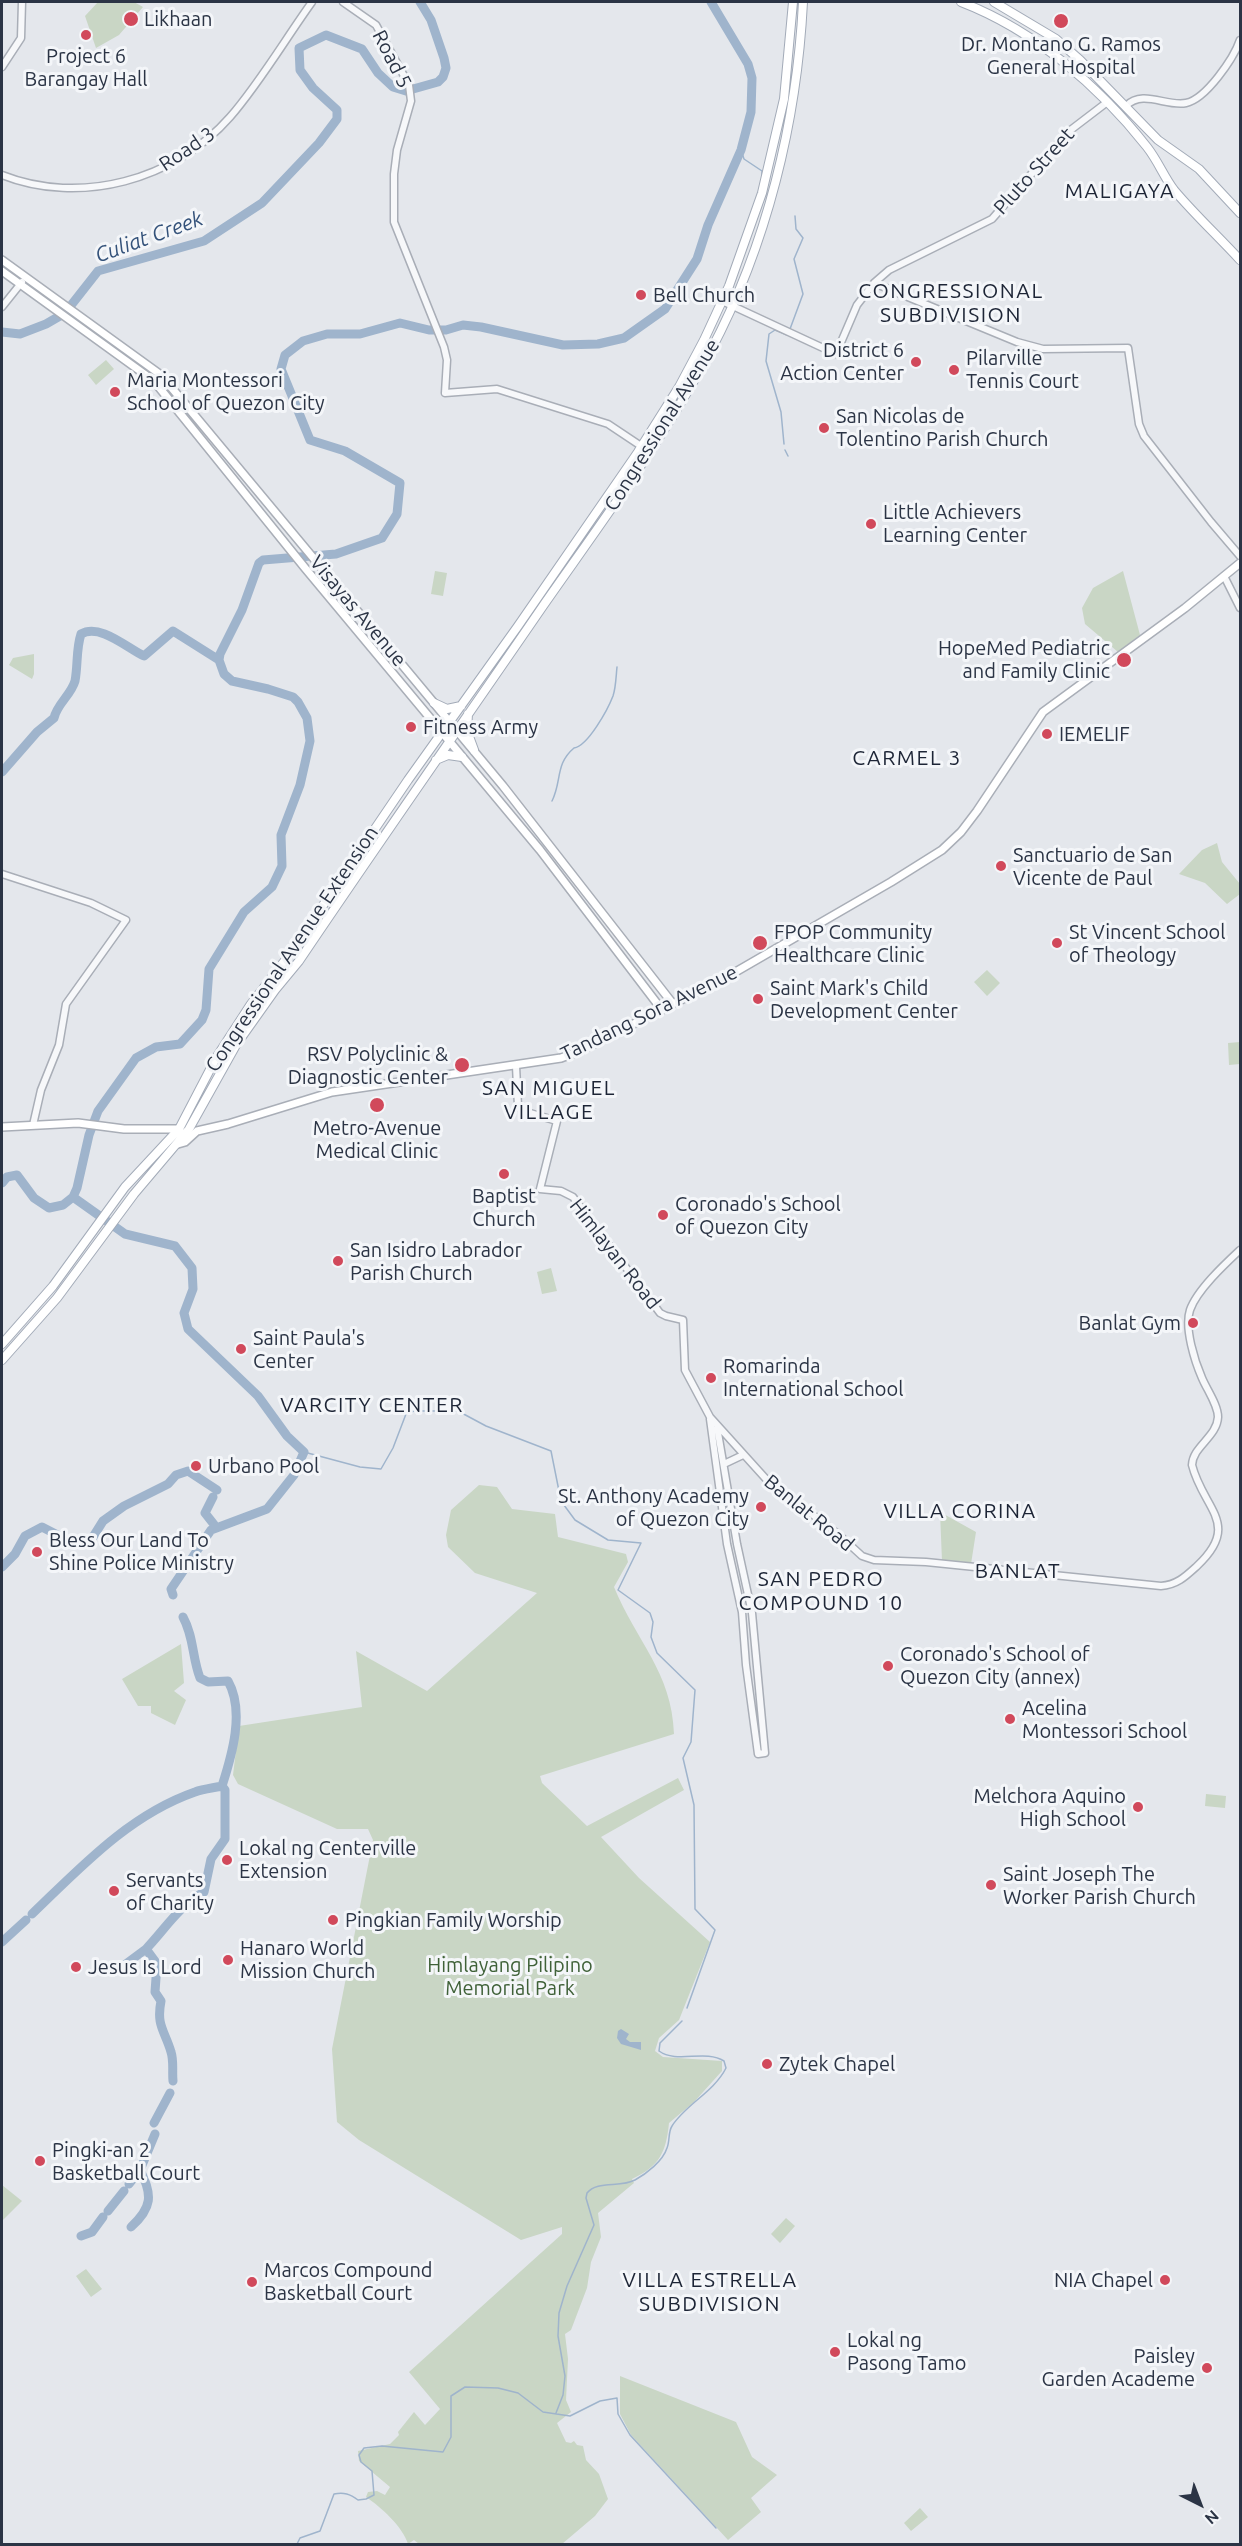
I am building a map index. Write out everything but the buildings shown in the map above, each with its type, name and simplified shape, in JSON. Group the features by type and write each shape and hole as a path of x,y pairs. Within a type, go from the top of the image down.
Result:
{"main road":[{"name":"Congressional Avenue","path":"449,721 462,706 642,447 680,387 722,301 744,250 770,162 788,70 794,2"},
{"name":"Congressional Avenue","path":"449,740 650,452 711,351 753,253 783,148 795,83 803,2"},
{"path":"961,2 1021,33 1061,61 1106,103 1148,149 1172,188 1240,260"},
{"path":"994,2 1029,21 1072,53 1163,145 1203,173 1240,213"},
{"path":"1021,33 1029,21"},
{"name":"Visayas Avenue","path":"2,260 161,375 474,750 673,1004"},
{"name":"Visayas Avenue","path":"2,271 154,381 305,568 540,850 662,1010"},
{"path":"36,295 41,288"},
{"path":"262,513 270,506"},
{"name":"Tandang Sora Avenue","path":"178,1144 184,1143 194,1133 201,1130 346,1089 516,1066 571,1055 732,974 827,920 942,850 970,821 1043,712 1240,563"},
{"path":"434,704 448,710 462,706"},
{"path":"468,713 467,731 474,750"},
{"name":"Congressional Avenue Extension","path":"2,1344 53,1286 135,1175 179,1129 227,1040 449,721"},
{"name":"Congressional Avenue Extension","path":"2,1360 57,1298 141,1184 178,1144 196,1119 236,1045 299,961 449,740"},
{"path":"434,761 448,755 462,757"},
{"path":"602,929 610,922"},
{"path":"227,1040 236,1045"},
{"path":"196,1119 201,1130"},
{"path":"2,1127 81,1123 134,1130 179,1129"}],"street":[{"path":"2,67 21,38 22,2"},
{"name":"Road 3","path":"2,176 55,187 94,187 137,178 170,164 196,148 230,118 312,2"},
{"name":"Road 5","path":"342,2 376,25 409,85 411,96 394,174 394,222 440,335 447,360 445,393 497,389 608,424 642,447"},
{"path":"1126,106 1138,98 1183,104 1196,98 1226,66 1240,39"},
{"name":"Pluto Street","path":"732,306 836,354 857,304 874,284 896,266 992,219 1068,132 1088,114 1106,103"},
{"path":"2,307 25,277"},
{"path":"874,284 1017,342 1042,349 1128,348 1139,424 1144,436 1240,556"},
{"path":"722,301 732,306"},
{"path":"642,447 650,452"},
{"path":"1224,576 1240,608"},
{"path":"2,874 91,903 126,920 66,1004 59,1045 41,1090 33,1125"},
{"name":"Himlayan Road","path":"516,1066 516,1101 520,1109 557,1121 540,1189 561,1191 573,1197 658,1310 666,1316 683,1320 685,1370 717,1426"},
{"name":"Banlat Road","path":"717,1426 773,1485 838,1534 858,1553 871,1560 926,1562 1161,1586 1170,1585 1184,1578 1211,1554 1219,1539 1218,1519 1192,1465 1195,1453 1213,1431 1218,1415 1193,1351 1189,1314 1198,1297 1240,1250"},
{"path":"710,1417 716,1450 720,1500 742,1612 746,1665 762,1754 752,1613 737,1545 717,1426"},
{"path":"724,1464 743,1455"},
{"path":"746,1665 756,1664"}],"green space":[{"path":"98,2 134,2 143,7 119,35 96,48 85,16"},
{"path":"106,360 114,369 96,385 88,375"},
{"path":"435,571 447,573 443,596 431,594"},
{"path":"1123,571 1140,635 1118,652 1085,624 1082,608 1093,588"},
{"path":"34,654 32,679 9,665 13,658"},
{"path":"1217,843 1222,862 1240,884 1240,894 1227,904 1205,883 1179,874 1202,850"},
{"path":"987,970 1000,983 987,996 974,982"},
{"path":"1240,1042 1240,1064 1229,1065 1228,1043"},
{"path":"551,1268 557,1291 542,1294 537,1272"},
{"name":"Himlayang Pilipino Memorial Park","path":"479,1485 497,1487 512,1509 555,1514 558,1537 626,1554 628,1562 614,1587 660,1674 672,1712 674,1734 540,1776 542,1783 587,1826 678,1778 684,1790 601,1837 639,1878 710,1942 679,2020 659,2038 655,2051 663,2057 722,2061 722,2071 694,2102 669,2123 666,2142 660,2157 649,2169 632,2179 634,2183 598,2213 601,2237 591,2262 587,2288 571,2330 565,2334 568,2359 566,2400 571,2412 557,2423 566,2442 574,2441 577,2445 583,2446 586,2460 599,2474 608,2499 595,2516 562,2544 419,2544 414,2540 408,2544 391,2518 366,2497 368,2492 377,2491 385,2495 390,2487 359,2461 358,2451 390,2444 414,2412 425,2425 440,2409 409,2372 562,2234 562,2227 521,2240 359,2140 337,2122 332,2049 373,1840 368,1829 337,1829 238,1784 233,1775 239,1726 362,1707 356,1651 427,1691 537,1593 475,1573 448,1547 446,1535 451,1510"},
{"path":"940,1512 976,1532 971,1564 942,1561"},
{"path":"181,1644 184,1683 174,1691 186,1700 175,1725 151,1713 151,1706 138,1706 122,1679"},
{"path":"1206,1794 1226,1796 1225,1808 1205,1806"},
{"path":"2,2185 22,2201 2,2221"},
{"path":"786,2218 795,2226 780,2243 771,2234"},
{"path":"86,2269 102,2289 91,2297 76,2276"},
{"path":"620,2376 736,2422 752,2457 777,2475 751,2498 761,2512 728,2540 631,2435 620,2414"},
{"path":"920,2508 928,2517 911,2531 904,2523"}],"water":[{"path":"621,2029 629,2034 626,2039 630,2042 641,2042 641,2050 621,2044 617,2038 618,2031"}],"waterway":[{"name":"Culiat Creek","path":"2,332 20,334 46,324 65,313 98,271 204,241 262,203 319,143 337,119 337,110 313,88 300,70 299,48 326,35 362,49 378,73 393,87 406,91 438,82 443,77 446,68 444,58 431,20 420,2"},
{"path":"2,1183 7,1177 17,1175 34,1198 49,1208 63,1205 73,1197 89,1135 98,1111 136,1058 156,1047 180,1044 202,1020 206,1010 209,969 244,912 272,887 282,866 281,835 300,785 310,741 307,718 293,697 232,681 224,674 219,660 220,654 242,610 259,563 263,560 336,554 382,538 397,514 400,483 345,451 310,440 281,369 285,355 303,341 327,334 360,334 400,323 429,330 446,330 463,325 481,327 563,345 598,344 624,338 665,309 697,259 708,225 741,150 751,112 752,78 748,64 711,2"},
{"path":"741,150 744,159 762,171 762,177"},
{"path":"790,329 803,294 794,259 803,238 796,229 795,216"},
{"path":"784,444 781,412 766,361 769,334 775,330 787,335"},
{"path":"785,450 788,456"},
{"path":"2,772 37,732 54,718 70,691 75,681 81,634 88,631 105,634 144,656 173,631 219,660"},
{"path":"552,801 564,760 591,734 613,696 617,667"},
{"path":"73,1197 125,1234 175,1246 192,1268 193,1289 184,1313 188,1329 258,1396 287,1436 304,1452 294,1475 267,1509 211,1530 171,1589 173,1595"},
{"path":"304,1452 360,1467 381,1469 393,1448 406,1414 414,1411 458,1411 486,1426 551,1451 561,1501 575,1520 608,1540 641,1543 618,1590 650,1613 653,1622 651,1637 657,1653 695,1690 691,1742 683,1758 694,1805 695,1909 715,1930 687,2008"},
{"path":"2,1567 15,1554 25,1536 42,1527 75,1544 93,1537 103,1521 124,1506 168,1484 176,1475 188,1471 217,1490"},
{"path":"213,1497 205,1513 216,1527"},
{"path":"146,1949 180,1911 204,1892 211,1859 225,1839 225,1790 222,1786 233,1747 236,1706 228,1681 208,1682 200,1678 183,1617"},
{"path":"32,1914 127,1828 171,1802 198,1791 222,1786"},
{"path":"2,1942 26,1920"},
{"path":"115,1972 146,1949 157,1964 155,1992 161,2001 160,2023 172,2055 173,2081"},
{"path":"556,2413 563,2395 565,2376 558,2336 559,2313 567,2286 594,2225 586,2198 587,2193 603,2185 623,2184 635,2180 654,2167 665,2153 672,2126 684,2111 721,2077 726,2068 724,2061 716,2058 674,2056 659,2051 660,2043 682,2021"},
{"path":"154,2123 170,2093"},
{"path":"129,2184 140,2170 155,2134"},
{"path":"131,2227 143,2214 148,2201 147,2187 140,2170"},
{"path":"108,2211 124,2191"},
{"path":"81,2236 92,2232 103,2217"},
{"path":"297,2544 300,2538 320,2531 334,2494 347,2494 358,2500 374,2495 372,2471 361,2462 359,2455 364,2448 382,2446 443,2452 451,2437 451,2396 465,2387 498,2388 518,2393 543,2412 570,2416 600,2401 617,2398 618,2414 630,2435 716,2528"}],"place":[{"name":"Likhaan","path":"131,19"},
{"name":"Dr. Montano G. Ramos General Hospital","path":"1061,21"},
{"name":"Project 6 Barangay Hall","path":"86,35"},
{"name":"Bell Church","path":"641,295"},
{"name":"District 6 Action Center","path":"916,362"},
{"name":"Pilarville Tennis Court","path":"954,370"},
{"name":"Maria Montessori School of Quezon City","path":"115,392"},
{"name":"San Nicolas de Tolentino Parish Church","path":"824,428"},
{"name":"Little Achievers Learning Center","path":"871,524"},
{"name":"HopeMed Pediatric and Family Clinic","path":"1124,660"},
{"name":"Fitness Army","path":"411,727"},
{"name":"IEMELIF","path":"1047,734"},
{"name":"Sanctuario de San Vicente de Paul","path":"1001,866"},
{"name":"FPOP Community Healthcare Clinic","path":"760,943"},
{"name":"St Vincent School of Theology","path":"1057,943"},
{"name":"Saint Mark's Child Development Center","path":"758,999"},
{"name":"RSV Polyclinic & Diagnostic Center","path":"462,1065"},
{"name":"Metro-Avenue Medical Clinic","path":"377,1105"},
{"name":"Baptist Church","path":"504,1174"},
{"name":"Coronado's School of Quezon City","path":"663,1215"},
{"name":"San Isidro Labrador Parish Church","path":"338,1261"},
{"name":"Banlat Gym","path":"1193,1323"},
{"name":"Saint Paula's Center","path":"241,1349"},
{"name":"Romarinda International School","path":"711,1378"},
{"name":"Urbano Pool","path":"196,1466"},
{"name":"St. Anthony Academy of Quezon City","path":"761,1507"},
{"name":"Bless Our Land To Shine Police Ministry","path":"37,1552"},
{"name":"Coronado's School of Quezon City (annex)","path":"888,1666"},
{"name":"Acelina Montessori School","path":"1010,1719"},
{"name":"Melchora Aquino High School","path":"1138,1807"},
{"name":"Lokal ng Centerville Extension","path":"227,1860"},
{"name":"Saint Joseph The Worker Parish Church","path":"991,1885"},
{"name":"Servants of Charity","path":"114,1891"},
{"name":"Pingkian Family Worship","path":"333,1920"},
{"name":"Hanaro World Mission Church","path":"228,1960"},
{"name":"Jesus Is Lord","path":"76,1967"},
{"name":"Zytek Chapel","path":"767,2064"},
{"name":"Pingki-an 2 Basketball Court","path":"40,2161"},
{"name":"NIA Chapel","path":"1165,2280"},
{"name":"Marcos Compound Basketball Court","path":"252,2282"},
{"name":"Lokal ng Pasong Tamo","path":"835,2352"},
{"name":"Paisley Garden Academe","path":"1207,2368"}],"district":[{"name":"MALIGAYA","path":"1120,191"},
{"name":"CONGRESSIONAL SUBDIVISION","path":"951,303"},
{"name":"CARMEL 3","path":"907,758"},
{"name":"SAN MIGUEL VILLAGE","path":"549,1100"},
{"name":"VARCITY CENTER","path":"372,1405"},
{"name":"VILLA CORINA","path":"960,1511"},
{"name":"BANLAT","path":"1018,1571"},
{"name":"SAN PEDRO COMPOUND 10","path":"821,1591"},
{"name":"VILLA ESTRELLA SUBDIVISION","path":"710,2292"}]}
